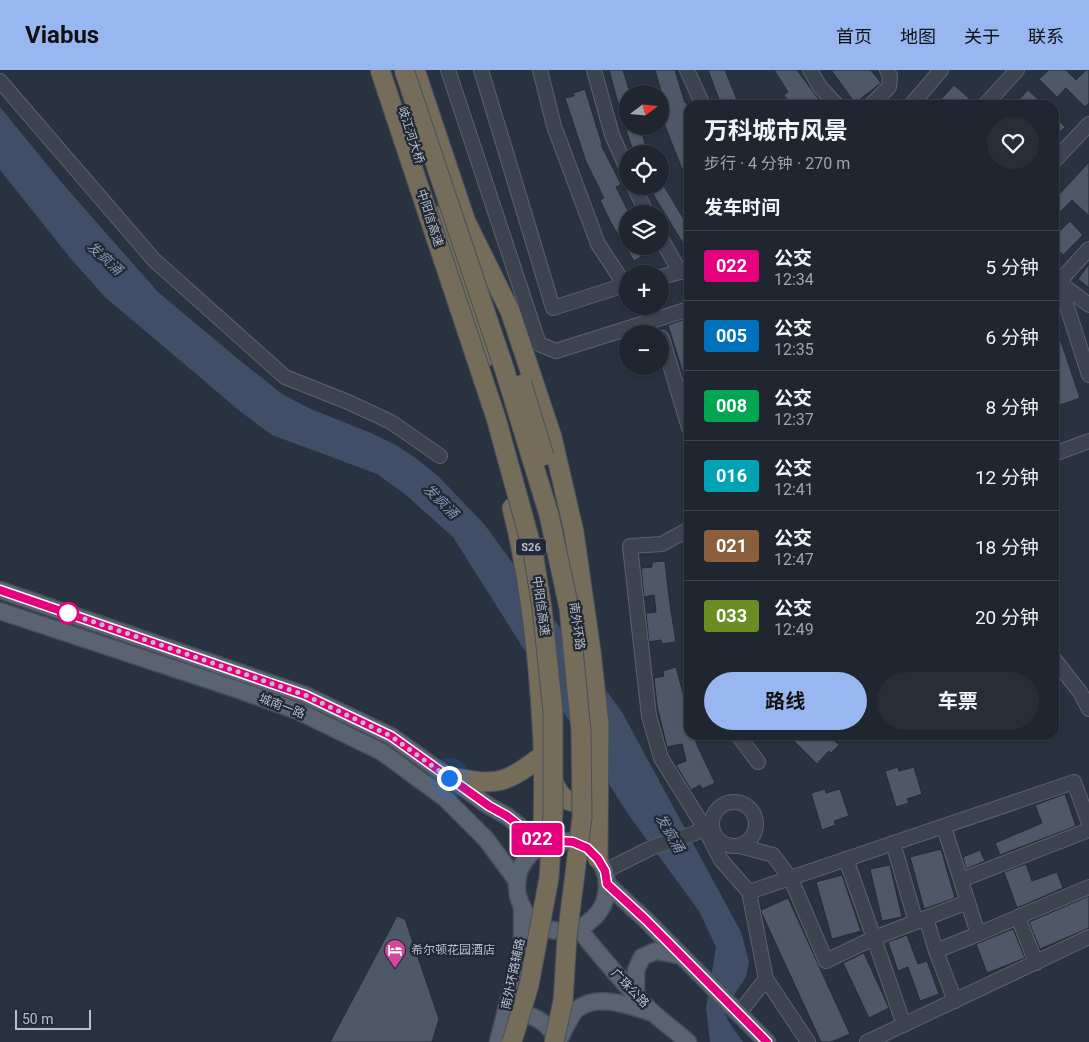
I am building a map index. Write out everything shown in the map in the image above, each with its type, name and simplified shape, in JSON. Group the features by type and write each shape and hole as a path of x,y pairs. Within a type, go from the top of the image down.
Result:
{"highway":[{"name":"中阳信高速","path":"380,70 496,418 532,552 542,608 553,712 554,813 549,878 529,985 512,1042"},
{"name":"岐江河大桥","path":"390,70 442,228"},
{"name":"中阳信高速","path":"404,70 504,368 548,515 569,608 581,731 582,817 567,936 563,1001 554,1041"},
{"name":"岐江河大桥","path":"414,70 466,222"},
{"name":"南外环路","path":"466,222 510,346 554,493 579,635 589,774 584,860 554,1041"},
{"path":"466,222 510,312 552,436 574,532 599,724 599,781 603,871"},
{"name":"南外环路","path":"442,228 488,356 523,466 544,556 555,628 564,729 562,831 554,904 534,995 520,1042"},
{"path":"442,228 468,349 513,510 528,583 542,728 544,845"},
{"path":"449,778 480,782 504,779 523,770 542,755"},
{"path":"542,755 556,790 568,800 574,802 584,800 594,790 599,781"}],"main road":[{"name":"城南一路","path":"0,590 305,695 391,736 489,806 507,816 544,845"},
{"name":"城南一路","path":"0,612 236,689 298,712 382,752 446,799 486,839 517,881"},
{"path":"382,752 388,746 391,736"},
{"path":"603,871 606,898 600,911 590,921 578,928 565,931 552,930 540,926 529,917 522,906 518,894 517,881 522,866 531,853 544,845 558,841 573,842 587,848 603,871 646,920 740,1012 767,1042"},
{"name":"南外环路辅路","path":"498,1042 520,948 522,906"},
{"path":"554,1041 566,1008 578,928"},
{"name":"广珠公路","path":"578,928 608,966 681,1039"},
{"path":"636,996 636,970 642,957 656,952 682,956"},
{"path":"554,1041 575,1010 593,1002 618,1002 653,1013"},
{"path":"503,1024 520,1015 535,1018 548,1026 554,1041"}],"street":[{"path":"448,70 539,344 556,351 684,311"},
{"path":"481,70 553,308 619,287"},
{"path":"540,70 554,126 598,244 619,275"},
{"path":"594,70 612,135 619,151"},
{"path":"687,70 701,100"},
{"path":"810,70 820,87 832,100"},
{"path":"876,100 890,86 890,76 887,70"},
{"path":"915,100 941,70"},
{"path":"990,100 1017,70"},
{"path":"0,81 154,260 285,377 348,402 390,422 440,456"},
{"path":"1059,156 1089,124"},
{"path":"669,249 684,270"},
{"path":"1059,278 1089,249"},
{"path":"669,275 684,271"},
{"path":"1059,283 1089,305"},
{"path":"1059,290 1089,375"},
{"path":"669,361 684,411"},
{"path":"1059,452 1089,441"},
{"path":"684,533 662,544 630,546 650,716 654,733 661,758 704,828 721,860 749,892 766,979 808,1042"},
{"path":"1059,665 1080,692 1089,709"},
{"path":"742,740 758,762"},
{"path":"749,892 1074,782 1089,823"},
{"path":"603,871 651,848 704,828 715,812 726,803 740,803 746,806 755,818 755,832 746,843 740,846 732,847 718,841 714,834 704,828"},
{"path":"944,827 978,934"},
{"path":"961,880 1089,830"},
{"path":"893,843 921,920 936,951 955,1001"},
{"path":"740,846 772,855 791,879 826,961 874,938 968,902"},
{"path":"846,859 904,1025"},
{"path":"936,951 1089,887"},
{"path":"1018,916 1036,963"},
{"path":"867,1042 1089,937"},
{"path":"740,1012 766,979"}],"water":[{"name":"发疯涌","path":"0,107 62,183 158,292 282,394 311,409 371,433 396,445 414,457 438,476 484,524 622,712 741,932 749,962 746,977 724,1010 728,1021 743,1042 710,1042 706,1008 716,947 699,911 628,814 453,537 406,495 377,474 272,435 241,412 105,297 71,259 0,170"}],"building":[{"path":"609,70 623,70 628,85 619,85 619,107"},
{"path":"655,70 675,70 684,100 684,168 682,169 669,135 669,85 659,85"},
{"path":"708,70 725,70 737,100 719,100"},
{"path":"774,70 797,70 819,100 788,100 784,95 788,92"},
{"path":"831,70 871,70 881,83 859,100 853,100"},
{"path":"1049,70 1066,70 1076,80 1086,70 1089,70 1089,103 1085,107 1066,88 1057,97 1039,79"},
{"path":"954,85 971,100 940,100"},
{"path":"585,89 601,145 619,180 619,185 616,187 625,205 619,205 619,236 600,200 604,198 586,162 565,98 574,96 573,93"},
{"path":"1028,90 1039,100 1019,100"},
{"path":"1059,120 1065,127 1059,133"},
{"path":"628,135 643,135 645,145 631,145"},
{"path":"1089,162 1089,216 1072,200 1059,213 1059,195"},
{"path":"669,194 684,220 684,245 669,220 669,205 660,205 654,195"},
{"path":"1070,221 1083,235 1063,255 1059,251 1059,232"},
{"path":"630,255 644,255 634,261"},
{"path":"1089,264 1089,288 1078,279"},
{"path":"684,320 684,376 668,325"},
{"path":"1059,336 1080,398 1060,405 1059,402"},
{"path":"665,561 676,642 662,644 661,640 649,642 646,613 656,612 654,595 644,597 641,568 652,567 652,562"},
{"path":"676,667 684,697 684,740 696,740 715,783 702,789 700,785 691,790 676,765 686,761 682,744 667,747 657,706 654,678 664,676 663,671"},
{"path":"793,740 834,740 839,745 831,753 829,751 817,764"},
{"path":"898,767 899,771 914,767 922,794 907,799 909,803 896,807 885,771"},
{"path":"825,789 826,793 840,789 849,816 834,821 836,825 822,830 811,793"},
{"path":"1065,794 1076,826 1000,855 995,843 1042,823 1035,805"},
{"path":"941,849 955,898 924,909 910,857"},
{"path":"980,850 985,861 966,869 963,857"},
{"path":"1026,864 1032,881 1057,872 1063,888 1017,908 1004,872"},
{"path":"890,865 902,917 882,921 870,869"},
{"path":"842,875 861,931 832,939 816,882"},
{"path":"1089,896 1089,928 1040,949 1029,922"},
{"path":"788,898 850,1034 831,1042 821,1042 762,914 761,910"},
{"name":"希尔顿花园酒店","path":"397,916 405,919 439,1019 432,1042 330,1042"},
{"path":"1013,929 1025,958 987,973 976,944"},
{"path":"907,935 918,964 927,961 939,994 920,1001 908,967 898,971 888,942"},
{"path":"864,953 889,1008 869,1018 843,963"}],"bus line":[{"name":"022","path":"0,590 305,695 391,736 489,806 507,816 544,845 558,841 573,842 587,848 598,859 605,871 607,884 740,1012 767,1042"}],"place":[{"name":"希尔顿花园酒店","path":"395,969"}],"route":[{"path":"68,613 305,695 391,736 449,778"}]}
